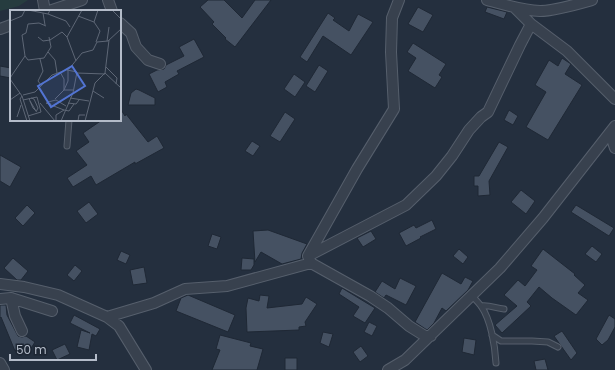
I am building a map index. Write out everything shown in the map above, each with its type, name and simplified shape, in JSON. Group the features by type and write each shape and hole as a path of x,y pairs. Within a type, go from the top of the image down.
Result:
{"street":[{"path":"43,0 45,10"},
{"path":"52,10 82,0"},
{"path":"108,0 112,10"},
{"path":"310,259 356,169 394,109 391,52 392,18 399,0"},
{"path":"488,0 515,8 541,11 577,5 592,0"},
{"path":"515,8 531,24 567,51 615,99"},
{"path":"121,24 131,33 136,47 144,56 148,60 160,64"},
{"path":"107,316 154,303 185,289 227,286 310,259 406,205 432,180 452,156 469,130 488,112 531,24"},
{"path":"0,29 10,25"},
{"path":"612,129 615,148"},
{"path":"388,370 405,360 500,268 543,218 612,129"},
{"path":"310,259 388,308 409,326 425,336 431,336"},
{"path":"0,284 24,287 58,295 107,316 119,326 146,370"},
{"path":"11,298 15,316 22,331"},
{"path":"0,299 11,298 52,311"},
{"path":"0,364 4,370"}],"lane":[{"path":"67,146 69,121"},
{"path":"472,296 481,306 492,334 496,363"},
{"path":"481,306 488,305 495,308 504,309"},
{"path":"492,334 502,341 548,342 558,347"}],"green space":[{"path":"0,0 28,0 19,6 0,11"}],"building":[{"path":"208,0 224,0 242,18 255,0 271,0 235,47 225,39 226,38 212,24 214,22 200,7"},
{"path":"418,7 433,15 423,32 408,24"},
{"path":"487,7 507,12 504,19 485,12"},
{"path":"328,13 335,18 333,20 349,31 358,14 373,22 351,55 323,36 307,62 300,57"},
{"path":"194,39 204,57 177,71 179,74 165,82 167,87 158,92 149,74 157,70 164,69 166,65 184,56 179,47"},
{"path":"413,43 446,64 439,75 442,77 435,88 408,71 416,58 407,52"},
{"path":"562,58 571,64 565,74 582,85 548,140 526,127 546,92 535,85 549,60 558,66"},
{"path":"319,65 328,71 315,92 306,86"},
{"path":"0,66 10,68 10,78 0,76"},
{"path":"294,74 305,82 295,97 284,89"},
{"path":"136,89 155,98 155,105 128,105 131,93"},
{"path":"121,110 148,142 157,136 164,148 135,164 135,162 96,185 91,176 73,187 67,178 87,165 76,151 89,142 83,133 101,121 121,121"},
{"path":"509,110 518,116 513,125 504,120"},
{"path":"285,112 295,119 280,142 270,136"},
{"path":"252,141 260,146 253,156 245,151"},
{"path":"499,142 508,147 489,181 490,195 478,196 478,186 474,186 474,176 479,176"},
{"path":"0,155 21,167 10,187 0,181"},
{"path":"521,190 535,201 526,214 511,202"},
{"path":"89,202 98,214 86,223 77,211"},
{"path":"27,205 35,213 23,226 15,218"},
{"path":"576,205 614,228 609,236 571,212"},
{"path":"432,220 436,229 406,246 399,233 414,225 416,228"},
{"path":"268,230 307,244 302,253 301,259 282,264 261,252 255,262 253,231"},
{"path":"371,231 376,239 363,247 357,238"},
{"path":"212,234 221,237 217,249 208,246"},
{"path":"592,246 602,254 596,262 585,254"},
{"path":"459,249 468,257 463,264 453,256"},
{"path":"543,249 575,274 574,275 585,285 578,293 588,300 576,315 539,287 527,302 531,306 502,333 495,325 517,306 504,295 518,280 525,286 537,270 531,266"},
{"path":"121,251 130,255 126,264 117,260"},
{"path":"13,258 28,271 21,280 17,280 4,268"},
{"path":"242,258 254,259 254,265 251,270 241,270"},
{"path":"75,265 82,271 74,281 67,275"},
{"path":"144,267 147,283 133,285 130,270"},
{"path":"442,273 461,284 465,277 473,281 468,290 446,311 442,308 434,323 427,330 415,322"},
{"path":"400,278 416,286 406,305 386,295 384,298 375,292 382,281 395,289"},
{"path":"342,288 375,308 365,323 353,316 359,307 339,294"},
{"path":"188,295 235,315 228,332 176,311 181,298"},
{"path":"260,295 269,296 267,308 302,304 306,297 317,304 305,322 306,326 299,327 299,330 247,332 246,308 248,298 259,301"},
{"path":"0,305 6,305 7,315 18,336 26,336 35,342 30,350 21,344 15,351 1,317 0,318"},
{"path":"74,315 100,329 96,336 92,334 89,350 77,347 81,330 90,333 70,323"},
{"path":"609,315 615,319 615,327 608,340 602,345 596,339"},
{"path":"369,322 377,326 372,336 364,332"},
{"path":"562,331 577,353 571,360 554,336"},
{"path":"323,332 333,334 329,347 320,343"},
{"path":"220,335 251,343 250,346 263,349 257,370 212,370 220,350 216,349"},
{"path":"464,338 476,340 474,355 462,352"},
{"path":"65,344 70,354 57,360 52,350"},
{"path":"361,346 368,356 360,362 353,352"},
{"path":"285,358 297,358 297,370 285,370"},
{"path":"545,359 548,370 536,370 534,361"}]}
